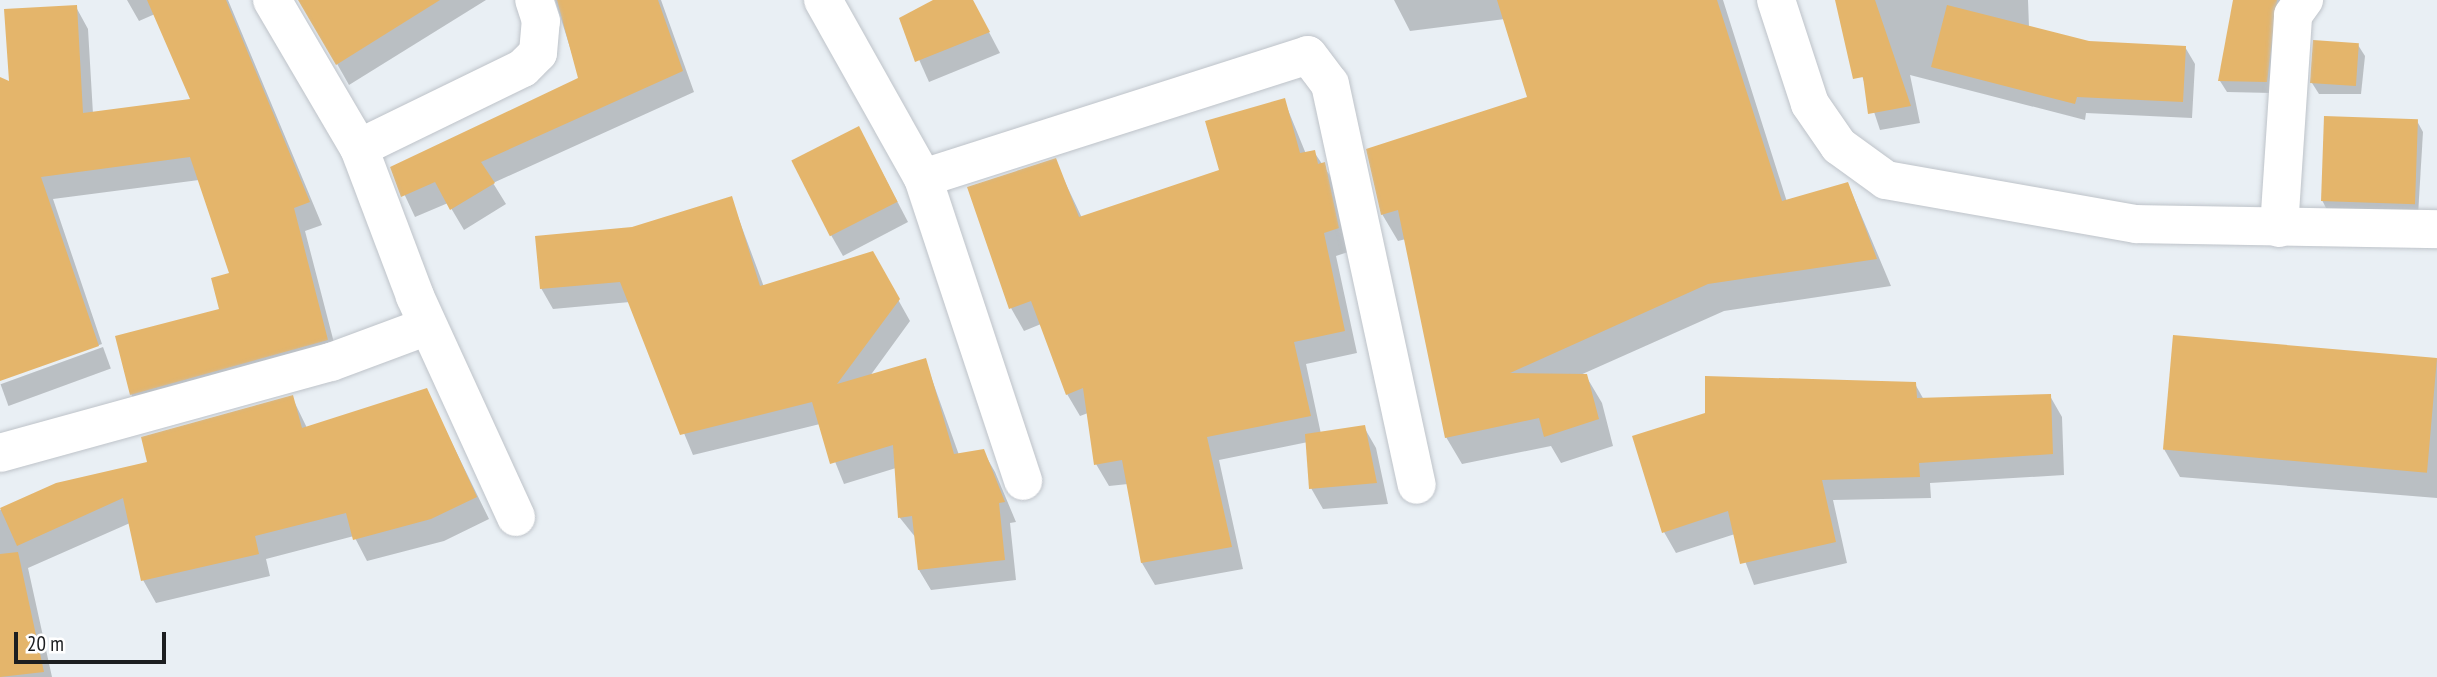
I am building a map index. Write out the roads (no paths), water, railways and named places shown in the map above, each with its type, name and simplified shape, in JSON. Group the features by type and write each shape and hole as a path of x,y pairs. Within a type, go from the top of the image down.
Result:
{"street":[{"path":"272,0 359,148 428,326 516,517"},
{"path":"359,148 523,68 538,53 541,21 534,0"},
{"path":"823,0 923,178 1023,481"},
{"path":"1776,0 1810,104 1839,146 1886,180 2136,224 2437,229"},
{"path":"2279,228 2293,15 2304,0"},
{"path":"923,178 1308,55 1330,84 1417,485"},
{"path":"0,453 331,362 428,326"}]}
